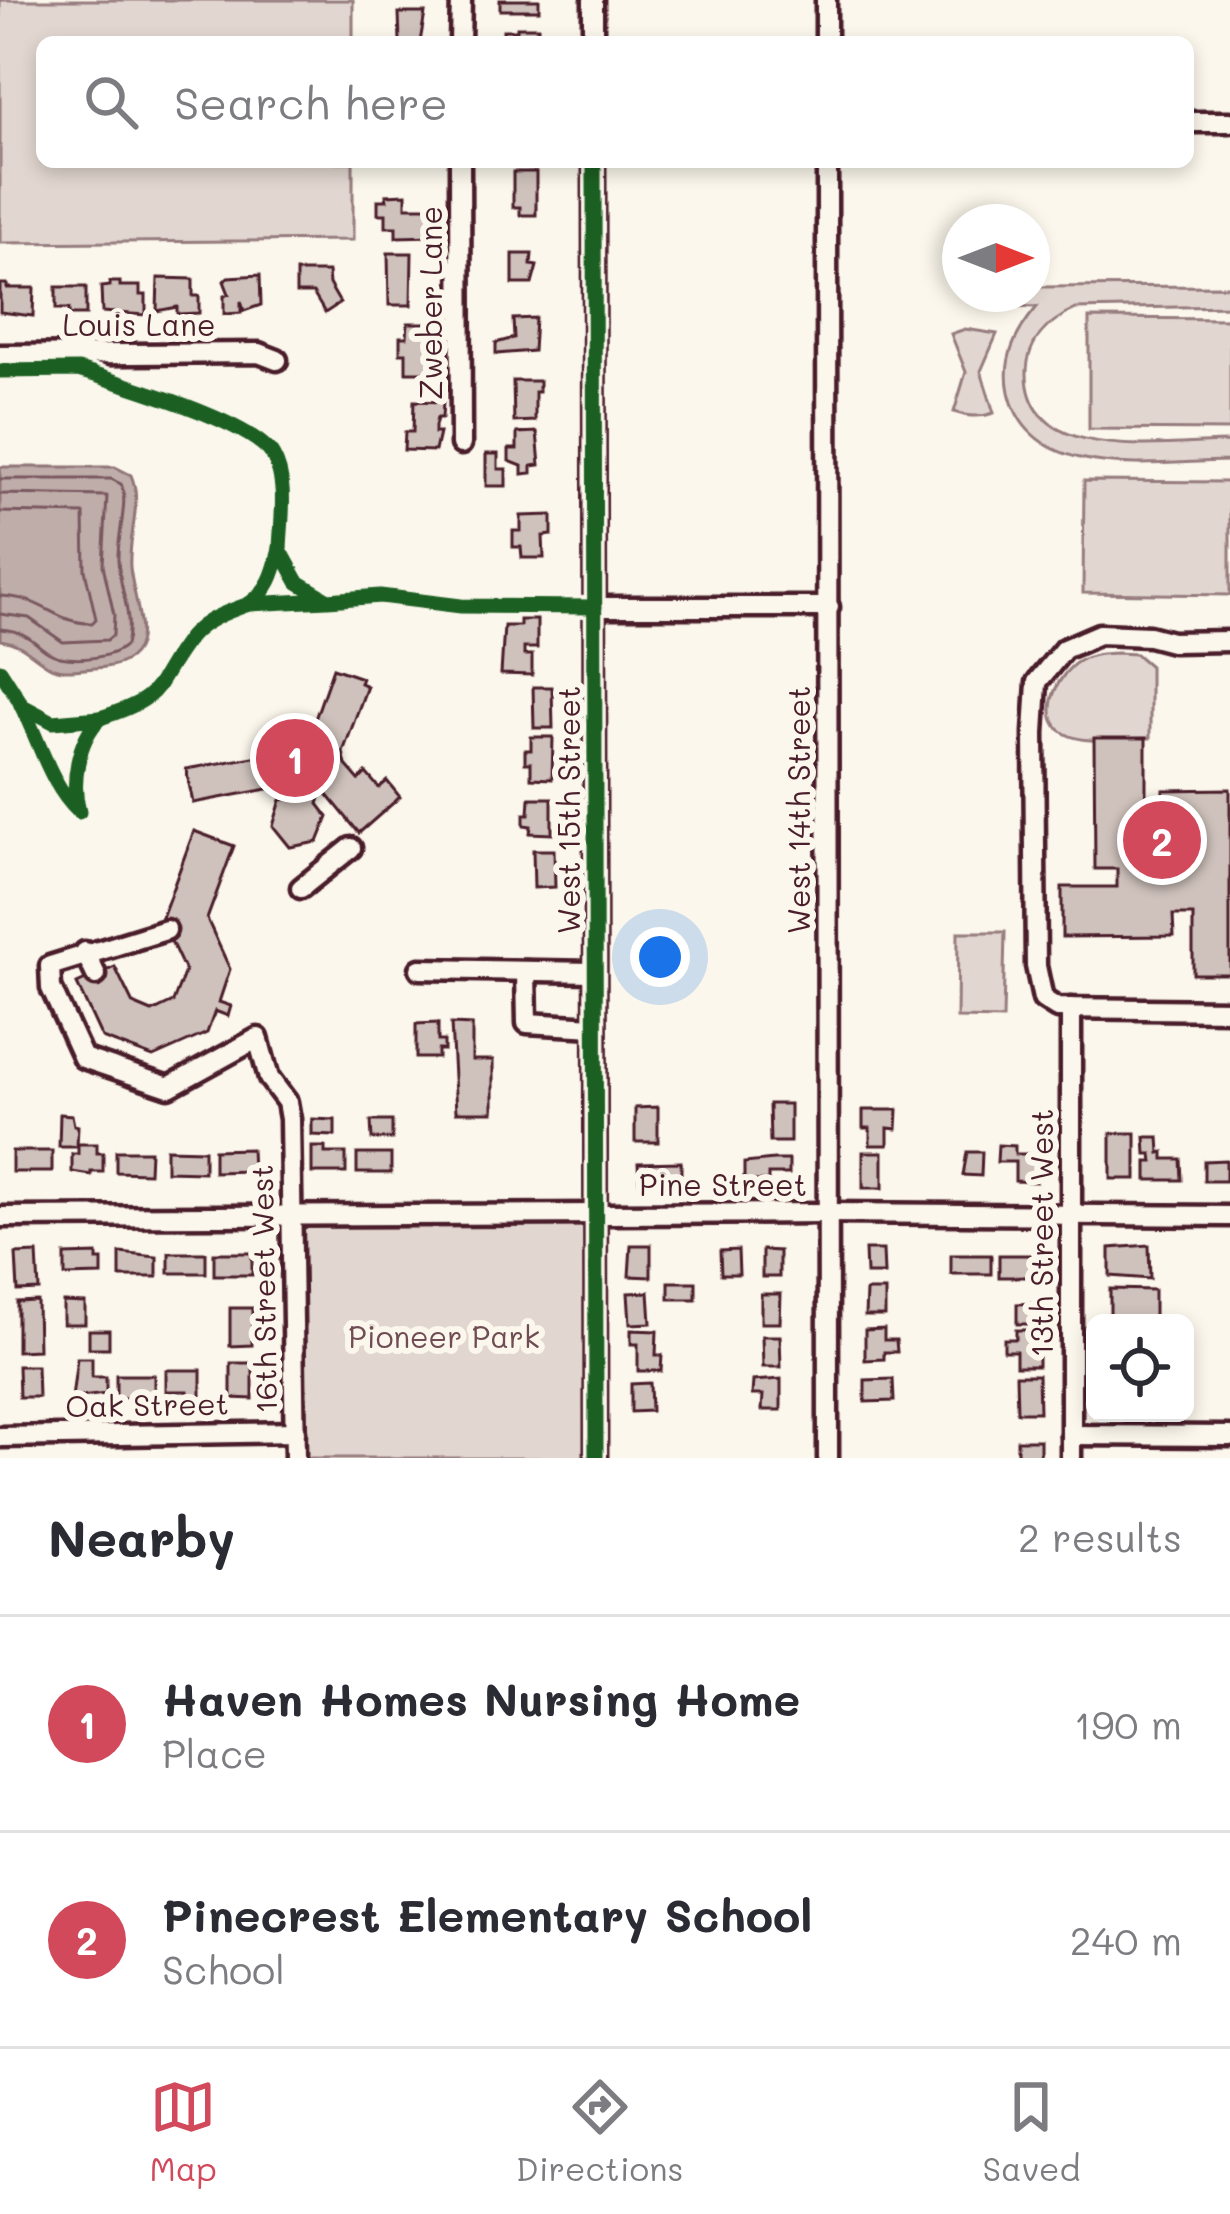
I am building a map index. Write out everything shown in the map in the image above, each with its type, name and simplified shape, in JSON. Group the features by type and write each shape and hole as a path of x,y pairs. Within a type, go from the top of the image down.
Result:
{"street":[{"path":"460,36 461,0"},
{"path":"593,0 593,36"},
{"path":"826,0 826,36"},
{"path":"1194,122 1230,122"},
{"name":"Zweber Lane","path":"460,168 461,444"},
{"name":"West 15th Street","path":"593,168 596,1458"},
{"name":"West 14th Street","path":"827,168 829,1458"},
{"name":"Louis Lane","path":"0,355 259,353 278,360"},
{"path":"595,608 829,607"},
{"path":"1230,641 1172,642 1099,634 1064,649 1037,682 1034,733 1036,966 1043,999 1057,1008 1072,1009 1230,1010"},
{"path":"301,888 351,848"},
{"path":"96,975 86,952 136,942 166,930"},
{"name":"16th Street West","path":"86,952 50,965 48,972 82,1058 169,1087 258,1038 269,1078 287,1102 296,1458"},
{"path":"421,969 594,972"},
{"path":"526,971 527,1023 594,1027"},
{"name":"13th Street West","path":"1071,1458 1072,1009"},
{"name":"Pine Street","path":"0,1217 1230,1216"},
{"name":"Oak Street","path":"0,1437 296,1432"},
{"path":"1071,1435 1230,1436"}],"green space":[{"path":"0,0 353,0 353,36 36,36 36,168 353,168 353,240 0,243"},
{"path":"1230,286 1230,306 1076,309 1042,332 1031,350 1027,371 1033,402 1049,423 1074,436 1138,445 1230,442 1230,461 1101,462 1069,455 1042,442 1022,422 1009,392 1007,368 1017,336 1033,312 1050,312 1050,287"},
{"path":"1089,318 1230,319 1230,430 1089,429"},
{"path":"965,329 997,334 981,371 994,413 984,416 954,412 966,372 951,334"},
{"path":"1084,481 1230,482 1230,595 1083,593"},
{"path":"1136,654 1150,666 1150,738 1094,740 1064,733 1052,717 1057,685 1084,659"},
{"path":"958,932 1005,932 1003,1019 957,1018"},
{"name":"Pioneer Park","path":"291,1214 594,1214 596,1458 295,1458"}],"water":[{"path":"0,467 115,467 131,475 136,497 130,567 141,632 131,657 117,665 59,669 0,640"}],"building":[{"path":"500,0 539,0 539,10 500,10"},
{"path":"399,13 425,13 421,36 400,36"},
{"path":"538,27 538,36 503,36 503,30"},
{"path":"513,172 536,172 536,215 520,215 520,207 513,207"},
{"path":"406,194 406,207 435,207 435,236 396,237 396,227 386,227 386,214 378,214 378,200"},
{"path":"388,253 412,253 411,305 389,305"},
{"path":"513,254 532,254 531,265 537,266 532,284 513,284"},
{"path":"296,272 328,272 340,303 325,313 313,293 296,293"},
{"path":"260,275 261,305 244,311 241,301 241,313 224,314 224,296 229,294 224,281"},
{"path":"158,278 193,279 199,313 177,314 177,307 157,311"},
{"path":"110,282 140,286 140,295 146,295 146,315 102,312 101,287"},
{"path":"0,284 34,288 33,316 0,312"},
{"path":"56,287 86,287 86,315 56,309"},
{"path":"535,318 533,351 496,354 496,343 514,338 513,319"},
{"path":"408,323 427,323 431,372 406,372 400,337 407,337"},
{"path":"513,381 539,381 535,421 514,422"},
{"path":"414,401 443,402 442,418 437,418 435,426 439,433 435,451 404,450 405,432 413,432"},
{"path":"537,432 540,465 522,474 522,466 509,461 509,449 517,449 517,433"},
{"path":"486,454 498,454 498,469 506,469 506,486 486,486"},
{"path":"552,515 552,535 543,536 544,558 522,558 521,547 513,547 513,531 521,531 521,516"},
{"path":"520,620 537,620 537,648 524,648 524,655 532,655 532,675 501,674 504,626 520,626"},
{"path":"333,668 362,678 360,683 367,686 343,752 346,765 359,780 366,773 379,788 387,781 400,797 359,833 323,789 318,804 328,817 318,842 290,847 273,826 281,800 294,798 300,783 193,803 186,769 298,749 308,739"},
{"path":"533,687 552,687 553,728 534,728"},
{"path":"531,737 553,737 552,779 531,778 525,750 531,750"},
{"path":"1094,738 1146,738 1146,811 1163,811 1163,790 1230,789 1230,974 1193,974 1193,915 1173,915 1174,936 1062,937 1062,887 1117,887 1117,869 1095,869"},
{"path":"530,798 552,798 552,834 530,833 531,826 524,825"},
{"path":"194,831 234,846 207,919 230,969 219,1002 231,1006 228,1016 215,1011 207,1033 153,1057 102,1038 77,984 115,967 133,1004 152,1012 173,1002 185,971 161,920"},
{"path":"533,850 554,850 555,887 534,888"},
{"path":"438,1023 438,1041 444,1041 444,1050 438,1050 438,1058 416,1058 416,1024"},
{"path":"451,1024 472,1025 472,1060 493,1060 493,1112 456,1112"},
{"path":"769,1104 790,1104 790,1142 770,1142"},
{"path":"658,1107 658,1142 635,1142 635,1108"},
{"path":"863,1110 898,1110 897,1129 888,1128 888,1145 870,1145"},
{"path":"60,1114 72,1115 78,1126 77,1147 59,1147"},
{"path":"312,1119 335,1120 335,1136 312,1135"},
{"path":"371,1121 392,1121 392,1139 372,1139"},
{"path":"1111,1133 1136,1133 1136,1179 1111,1179"},
{"path":"1145,1137 1159,1137 1164,1159 1181,1159 1182,1180 1147,1180 1147,1162 1153,1162 1152,1154 1146,1154"},
{"path":"78,1144 97,1144 97,1153 103,1153 103,1172 72,1172 72,1154 78,1154"},
{"path":"998,1145 1015,1146 1015,1154 1037,1154 1036,1182 1015,1181 1015,1162 997,1162"},
{"path":"312,1147 325,1147 325,1153 346,1153 346,1173 312,1173"},
{"path":"166,1149 204,1150 204,1172 166,1171"},
{"path":"251,1149 252,1171 214,1172 214,1150"},
{"path":"12,1151 52,1151 52,1172 12,1172"},
{"path":"116,1151 150,1151 149,1173 116,1172"},
{"path":"863,1152 883,1152 883,1188 863,1188"},
{"path":"967,1152 982,1152 981,1176 963,1175"},
{"path":"357,1154 391,1154 391,1173 357,1173"},
{"path":"789,1160 789,1174 768,1174 768,1181 744,1181 744,1163"},
{"path":"1226,1160 1226,1181 1204,1181 1204,1161"},
{"path":"681,1162 681,1181 639,1182 638,1163"},
{"path":"631,1245 651,1245 651,1277 629,1276"},
{"path":"1149,1245 1150,1279 1110,1276 1110,1248"},
{"path":"738,1250 739,1274 721,1274 720,1251"},
{"path":"762,1250 779,1251 779,1277 762,1277"},
{"path":"865,1250 883,1250 884,1274 866,1274"},
{"path":"37,1253 39,1290 18,1291 16,1254"},
{"path":"120,1253 157,1257 157,1277 120,1277"},
{"path":"169,1253 206,1253 206,1273 169,1273"},
{"path":"214,1253 252,1253 252,1275 214,1275"},
{"path":"97,1254 102,1275 65,1276 65,1255"},
{"path":"951,1255 991,1255 991,1274 951,1274"},
{"path":"999,1255 1039,1255 1039,1277 999,1277"},
{"path":"669,1282 696,1282 696,1299 669,1299"},
{"path":"1110,1289 1154,1290 1154,1314 1110,1314"},
{"path":"866,1291 885,1291 885,1316 865,1316"},
{"path":"649,1292 651,1323 630,1324 628,1293"},
{"path":"761,1294 781,1294 780,1323 761,1323"},
{"path":"37,1301 38,1350 17,1351 17,1302"},
{"path":"63,1302 85,1303 85,1324 63,1324"},
{"path":"1037,1303 1038,1324 1017,1324 1017,1304"},
{"path":"230,1308 252,1308 252,1345 230,1346"},
{"path":"884,1329 884,1340 896,1340 897,1352 884,1352 884,1359 865,1360 865,1330"},
{"path":"89,1330 109,1330 109,1348 89,1348"},
{"path":"631,1330 657,1331 661,1371 638,1371 638,1344 631,1344"},
{"path":"1016,1330 1038,1330 1038,1366 1016,1366 1016,1351 1004,1351 1004,1339 1016,1339"},
{"path":"762,1336 780,1336 781,1367 763,1367"},
{"path":"77,1358 92,1358 92,1377 106,1377 106,1394 72,1398"},
{"path":"231,1363 253,1363 253,1399 231,1398"},
{"path":"18,1366 37,1366 38,1397 19,1397"},
{"path":"166,1370 201,1370 201,1398 188,1398 188,1391 166,1391"},
{"path":"116,1375 154,1375 154,1398 116,1398"},
{"path":"1016,1375 1038,1375 1039,1412 1017,1412"},
{"path":"781,1379 781,1410 762,1410 763,1395 752,1395 753,1381"},
{"path":"893,1379 894,1401 865,1402 865,1380"},
{"path":"650,1383 651,1411 631,1412 631,1384"},
{"path":"1017,1440 1040,1440 1040,1458 1017,1458"}],"cycle path":[{"path":"594,168 596,1458"},
{"path":"0,371 78,370 192,408 243,431 278,466 280,549"},
{"path":"327,600 249,604 266,587 280,549 298,582 328,600 380,596 461,606 595,607"},
{"path":"100,718 149,696 196,631 249,604"},
{"path":"0,670 53,776 79,812 78,763 86,738 100,718 53,722 21,705"}],"place":[{"name":"Haven Homes Nursing Home","path":"295,758"},
{"name":"Pinecrest Elementary School","path":"1162,840"}]}
